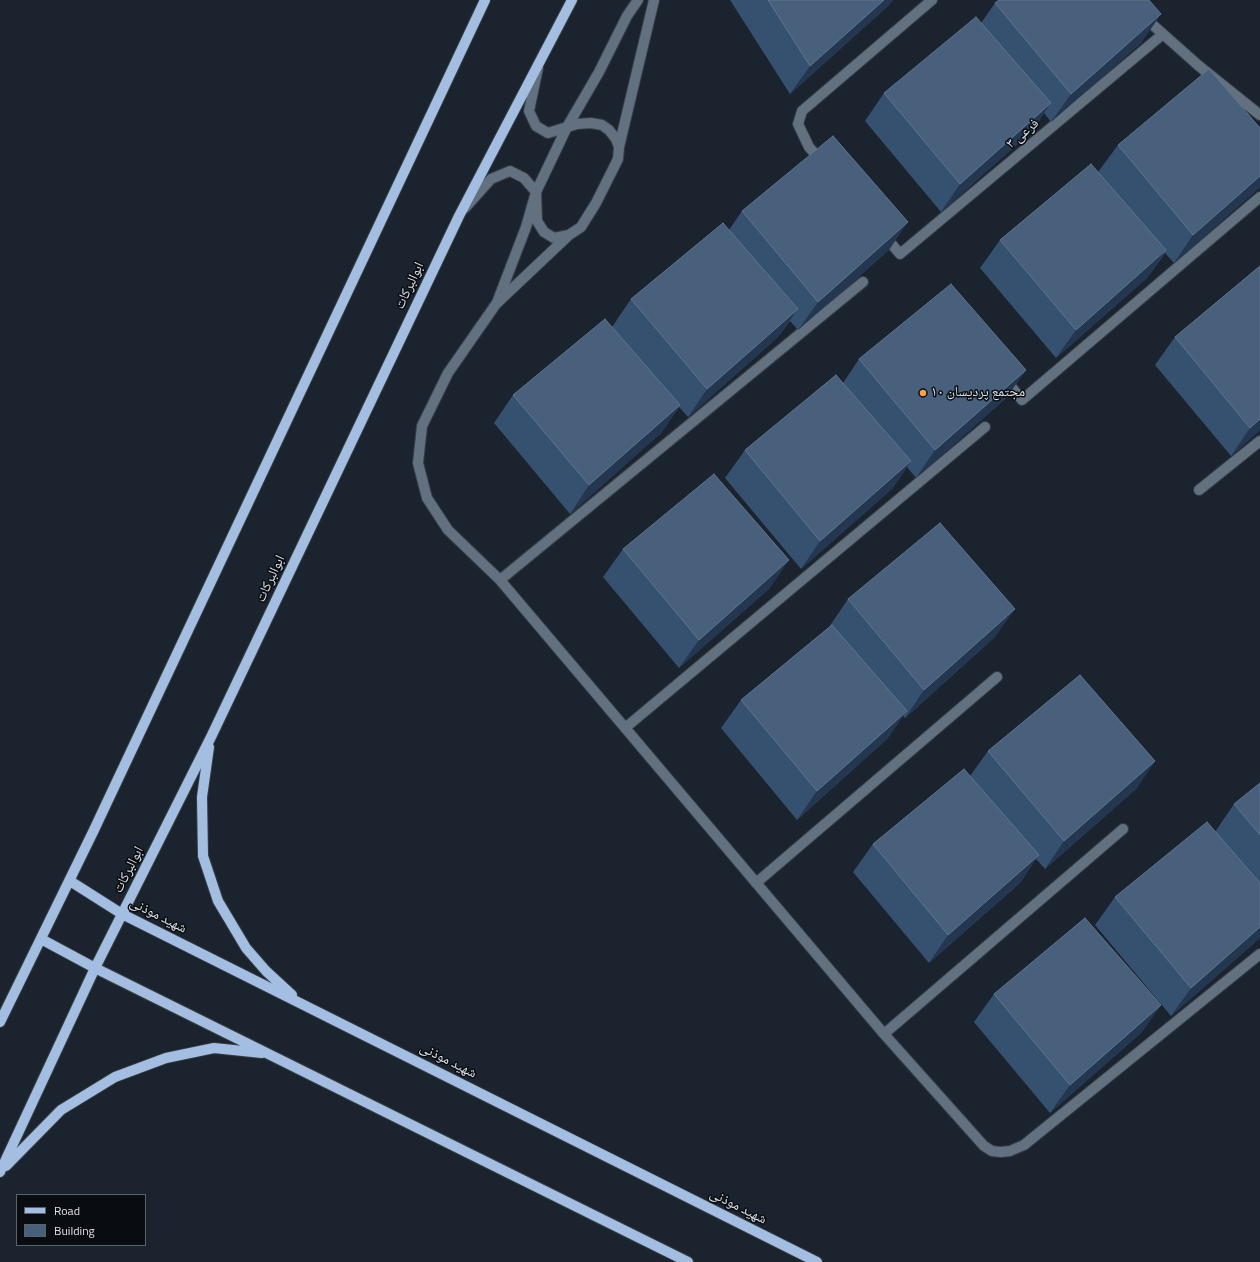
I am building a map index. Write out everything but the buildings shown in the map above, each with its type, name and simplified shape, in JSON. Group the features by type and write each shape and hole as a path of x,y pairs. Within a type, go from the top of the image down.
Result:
{"main road":[{"path":"0,1022 70,880 485,0"},
{"name":"ابوالبرکات","path":"0,1172 122,914 211,737 459,216 572,0"},
{"path":"211,737 202,797 203,856 218,901 246,948 266,970 301,1003"},
{"name":"شهید موذنی","path":"70,880 122,914 816,1262"},
{"path":"41,939 96,968 688,1262"},
{"path":"0,1172 61,1110 115,1078 166,1058 214,1048 269,1054"}],"street":[{"path":"496,304 526,227 536,192 567,127 599,72 627,16 638,0"},
{"path":"654,0 619,147 618,159 596,203 581,227 569,235 496,304 448,373 422,426 418,463 427,498 448,530 500,580 884,1034 984,1146 992,1151 1010,1151 1024,1145 1260,954"},
{"path":"829,171 809,147 798,124 802,111 932,0"},
{"path":"1127,0 1136,10 1199,66 1260,114"},
{"name":"فرعی ۳","path":"880,230 900,254 1163,34"},
{"path":"539,64 530,111 536,126 548,133 577,124 591,123 602,125 609,130 616,139 619,147"},
{"path":"459,216 491,179 510,172 524,178 536,192 537,221 544,232 554,238 569,235"},
{"path":"998,370 1022,400 1260,197"},
{"path":"500,580 863,282"},
{"path":"625,728 985,427"},
{"path":"1199,490 1260,440"},
{"path":"756,883 998,677"},
{"path":"884,1034 1123,829"}],"place":[{"name":"مجتمع پردیسان ۱۰","path":"923,393"}]}
